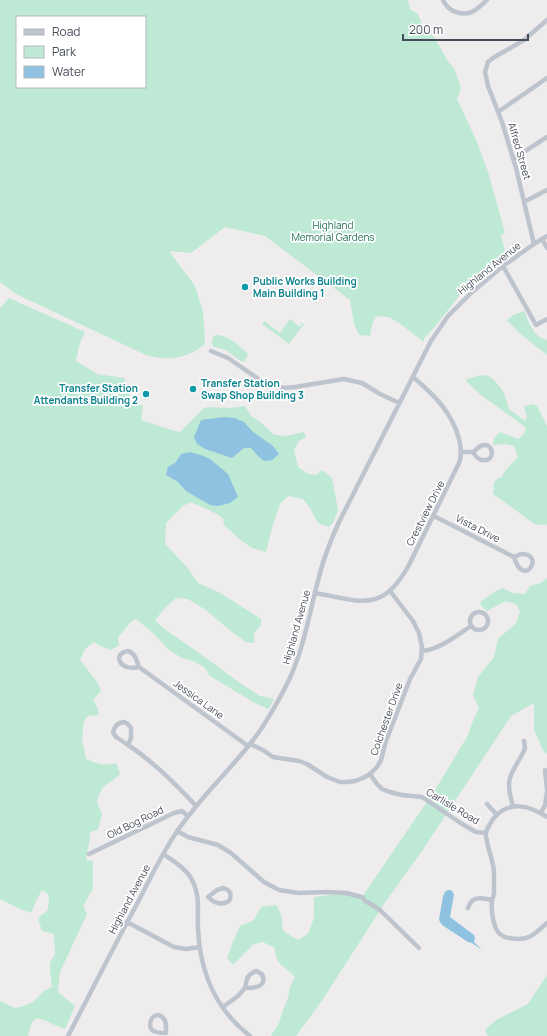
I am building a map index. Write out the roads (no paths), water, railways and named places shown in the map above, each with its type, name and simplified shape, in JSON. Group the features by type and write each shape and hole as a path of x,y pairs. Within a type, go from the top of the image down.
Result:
{"street":[{"path":"443,0 446,6 450,9 464,14 476,10 487,0"},
{"name":"Alfred Street","path":"534,244 513,159 485,72 488,62 524,40 547,20"},
{"path":"498,112 547,78"},
{"path":"513,159 547,136"},
{"path":"524,202 547,190"},
{"name":"Highland Avenue","path":"68,1036 163,854 178,830 196,806 249,745 273,711 290,678 302,647 322,567 331,541 431,341 448,316 471,293 503,266 547,236"},
{"path":"542,239 547,248"},
{"path":"503,266 536,325 547,319"},
{"path":"211,352 228,358 260,380 272,386 283,388 295,387 344,379 362,383 399,403"},
{"name":"Crestview Drive","path":"315,593 360,601 374,600 390,591 402,577 459,464 461,452 457,431 451,418 444,407 433,395 413,377"},
{"path":"461,452 473,452"},
{"name":"Vista Drive","path":"434,516 514,557"},
{"path":"521,554 528,555 533,562 531,567 528,570 520,569 514,557 521,554"},
{"path":"390,591 413,621 419,633 422,651 437,647 471,626"},
{"name":"Colchester Drive","path":"370,774 377,767 380,760 410,679 421,659 422,651"},
{"name":"Jessica Lane","path":"139,668 134,669 122,666 119,658 121,654 124,652 131,652 139,668 249,745 273,757 299,761 307,764 327,777 340,782 355,781 370,774"},
{"path":"128,745 131,728 124,722 119,723 115,726 113,732 116,737 162,771 196,806"},
{"path":"513,806 509,794 508,781 524,751 524,741"},
{"path":"545,770 547,788"},
{"name":"Carlisle Road","path":"370,774 382,789 402,795 422,797 476,832 486,833"},
{"path":"541,813 545,804 547,792"},
{"path":"487,804 497,815"},
{"path":"547,817 530,808 513,806 497,815 486,833 494,868 494,894 492,900 493,919 497,930 500,934 507,938 526,939 547,923"},
{"name":"Old Bog Road","path":"89,854 174,813 182,811 188,816"},
{"path":"178,830 188,837 218,845 231,853 264,882 279,890 300,893 346,893 362,897 365,901 381,911 419,948"},
{"path":"163,854 182,867 192,881 198,896 200,947 203,964 212,991 234,1022 250,1036"},
{"path":"198,896 208,897 221,904 229,901 231,897 230,892 223,888 217,890 208,897"},
{"path":"468,908 469,903 475,899 479,898 492,900"},
{"path":"127,922 174,947 186,949 200,947"},
{"path":"223,1007 238,996 245,988 249,974 256,971 263,975 264,980 262,984 256,988 245,988"}],"water":[{"path":"224,417 235,418 244,422 252,431 273,446 279,454 272,460 264,461 251,448 244,448 232,458 205,449 197,444 194,437 201,420"},
{"path":"190,452 210,459 228,474 238,497 230,503 218,506 210,505 186,491 178,482 166,475 168,467 175,463 181,454"},
{"path":"448,890 451,890 454,894 450,917 474,935 474,942 482,950 442,925 439,920 443,896"}],"place":[{"name":"Public Works Building Main Building 1","path":"245,287"},
{"name":"Transfer Station Swap Shop Building 3","path":"193,389"},
{"name":"Transfer Station Attendants Building 2","path":"146,394"}],"park label":[{"name":"Highland Memorial Gardens","path":"333,230"}]}
